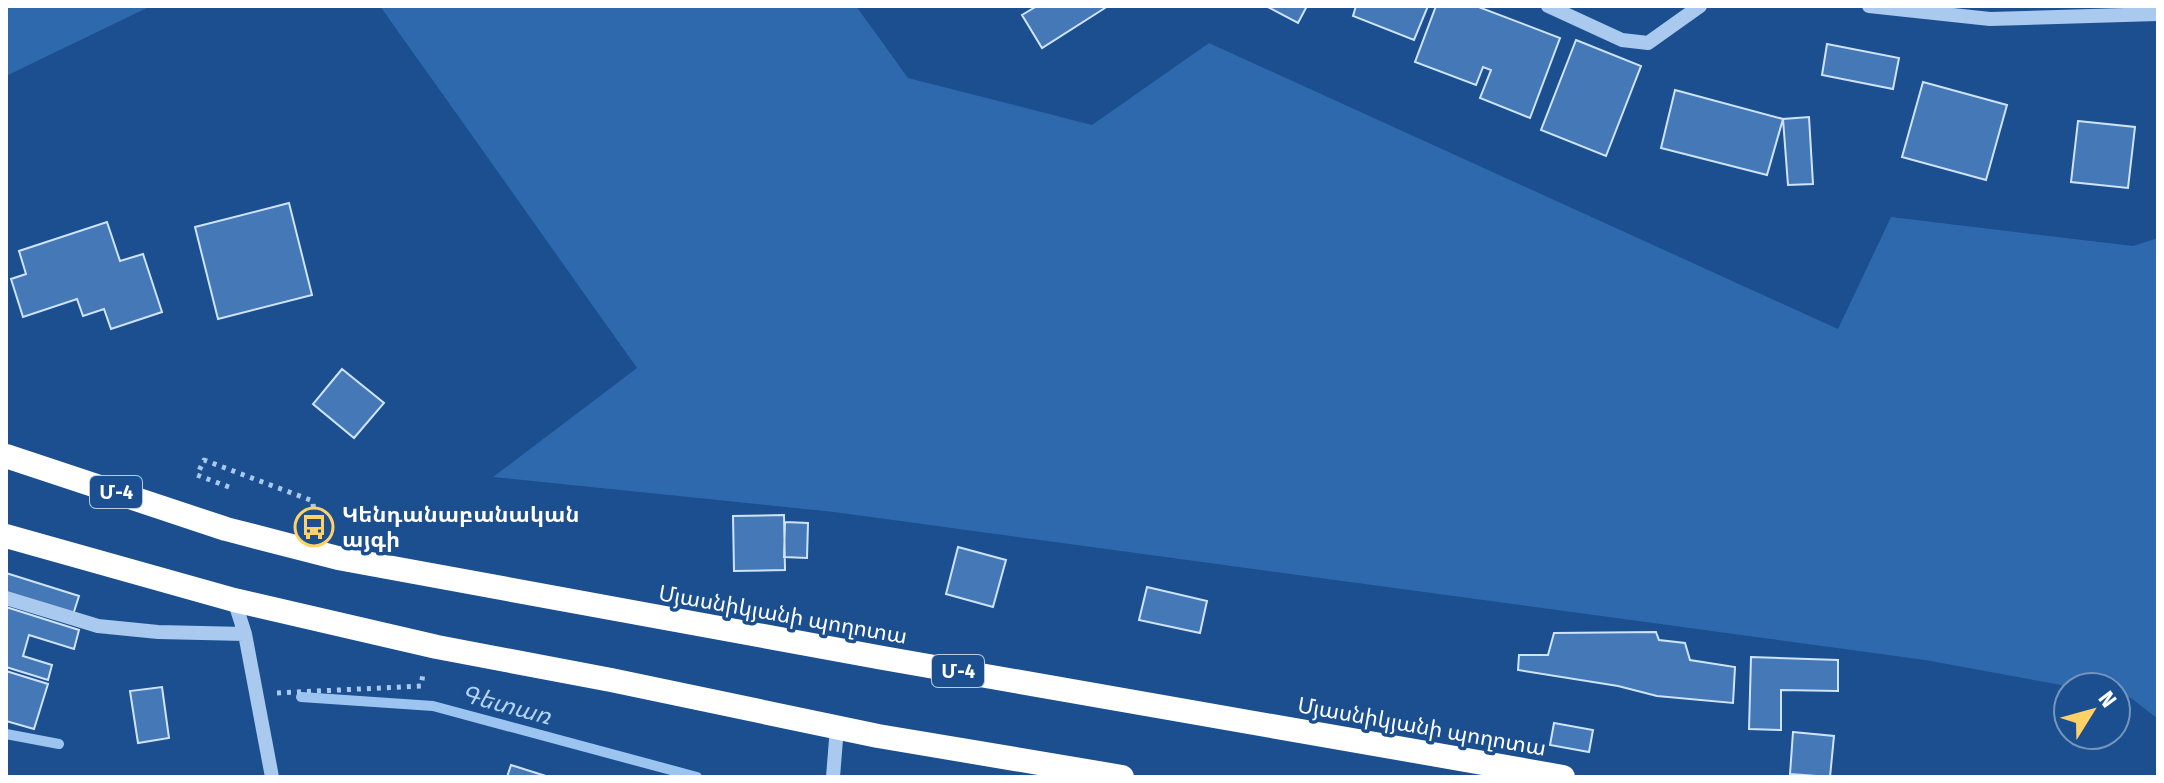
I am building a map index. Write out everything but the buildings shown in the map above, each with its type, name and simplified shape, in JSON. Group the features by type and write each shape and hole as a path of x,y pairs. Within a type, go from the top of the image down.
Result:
{"highway":[{"name":"Մյասնիկյանի պողոտա","path":"6,456 226,529 338,558 898,661 1563,777"},
{"path":"6,536 234,600 437,647 837,727 1122,777"}],"street":[{"path":"1548,6 1622,40 1648,43 1700,6"},
{"path":"1869,6 1990,19 2158,14"},
{"path":"6,598 98,626 158,632 245,634"},
{"path":"234,600 245,634 272,777"},
{"path":"833,777 837,727"}],"path":[{"path":"229,487 197,475 204,460 313,501 314,527"},
{"path":"256,694 421,686 424,674 410,671"}],"shaded area":[{"path":"6,6 151,6 6,76"},
{"path":"380,6 856,6 908,78 1092,125 1209,43 1838,329 1891,217 2133,246 2158,238 2158,719 2132,699 2132,671 2052,671 2052,683 1925,660 834,512 493,477 637,368"}],"waterway":[{"name":"Գետառ","path":"301,697 433,706 697,777"},
{"name":"Գետառ","path":"6,734 59,744"}],"place":[{"name":"Կենդանաբանական այգի","path":"314,527"}]}
